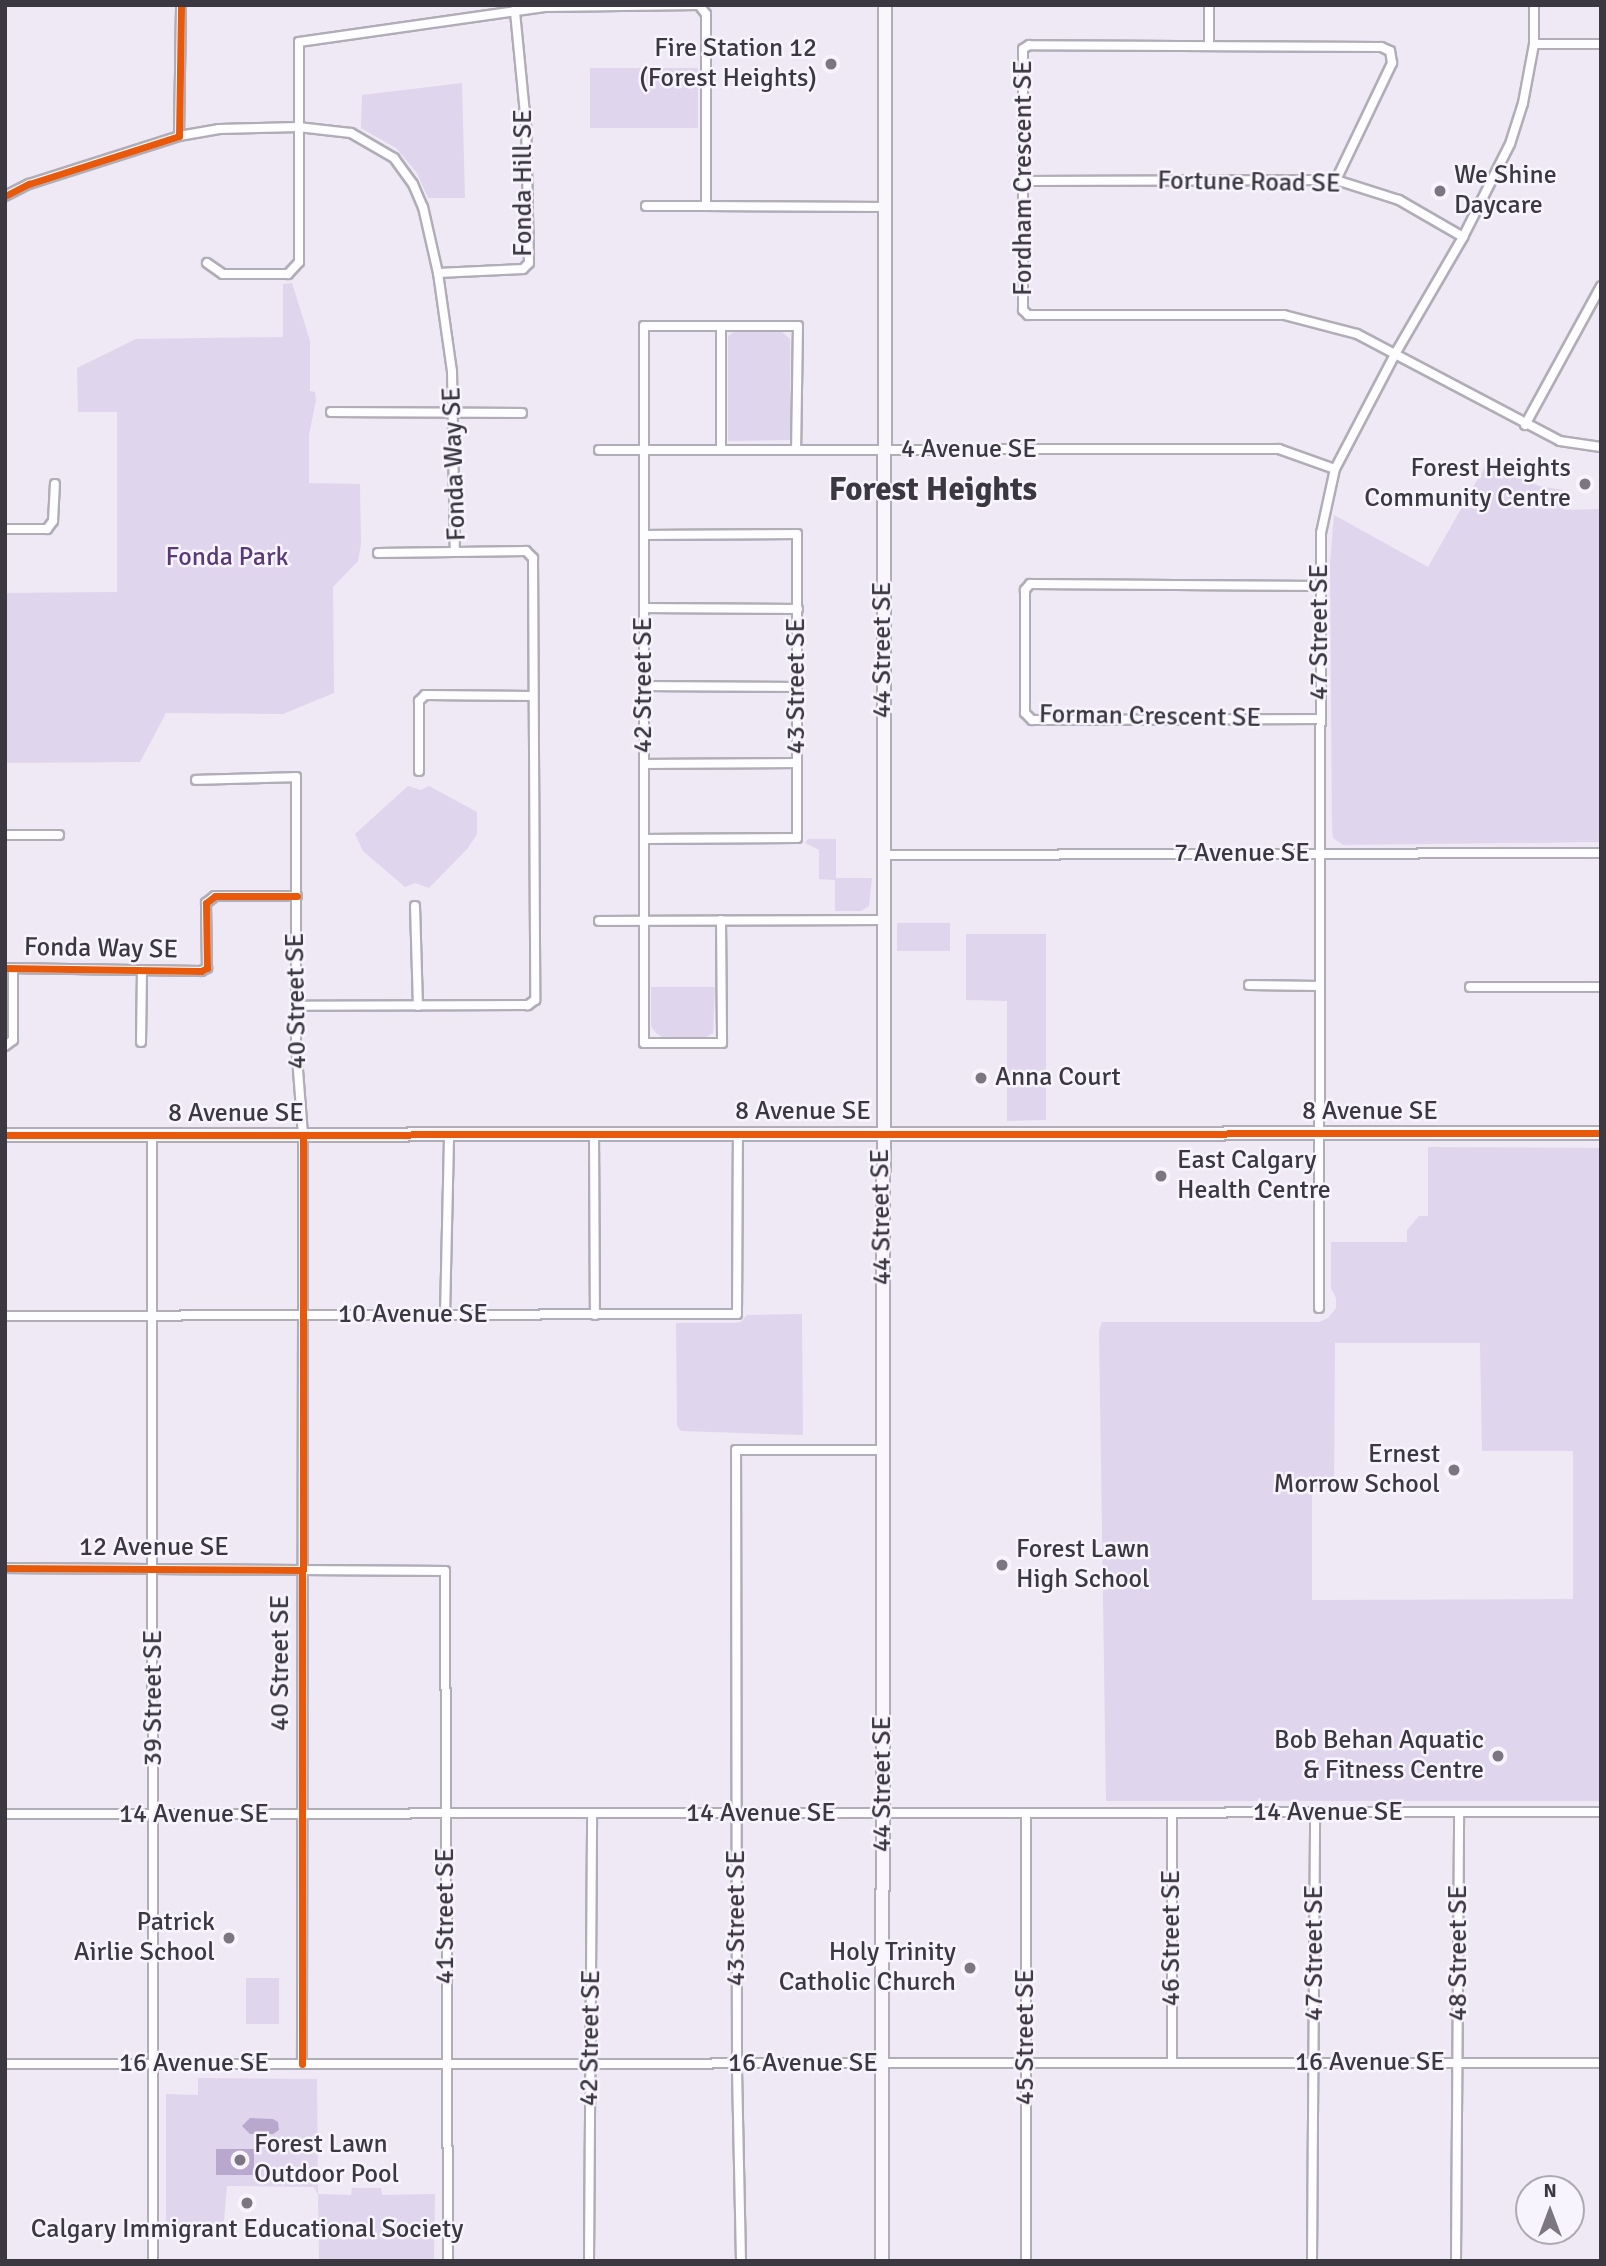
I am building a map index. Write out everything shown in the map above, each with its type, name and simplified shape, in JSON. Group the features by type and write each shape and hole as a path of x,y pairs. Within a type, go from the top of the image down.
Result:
{"street":[{"path":"178,136 181,5"},
{"path":"207,263 223,274 288,274 299,262 299,42 545,7 699,5 706,14 706,206"},
{"name":"44 Street SE","path":"882,2261 881,1133 885,5"},
{"path":"1209,5 1209,46"},
{"name":"47 Street SE","path":"1319,1308 1320,1172 1317,1133 1321,533 1335,469 1395,354 1463,237 1510,144 1523,103 1534,44 1534,5"},
{"name":"Fonda Hill SE","path":"438,274 523,270 529,263 526,124 515,11"},
{"path":"1534,44 1601,44"},
{"name":"Fordham Crescent SE","path":"1336,180 1392,63 1390,51 1381,47 1029,45 1023,49 1023,310 1028,315 1284,315 1357,334 1395,354"},
{"name":"Fonda Way SE","path":"5,196 29,184 178,136 219,129 299,127 351,133 394,158 413,184 423,207 438,274 452,371 455,414 455,552 526,551 533,558 535,1000 528,1005 296,1006"},
{"name":"Fortune Road SE","path":"1023,181 1336,180 1398,201 1463,237"},
{"path":"646,206 883,207"},
{"path":"1525,425 1601,286"},
{"name":"42 Street SE","path":"721,326 644,326 644,1043 722,1043 721,920"},
{"path":"721,450 721,326 798,326 796,450"},
{"path":"1395,354 1525,425 1560,441 1601,447"},
{"path":"331,412 522,413"},
{"name":"4 Avenue SE","path":"599,450 1279,449 1335,469"},
{"path":"5,529 47,529 53,522 55,484"},
{"name":"43 Street SE","path":"643,839 797,838 797,534 644,535"},
{"path":"378,553 455,552"},
{"name":"Forman Crescent SE","path":"1320,586 1030,584 1025,590 1025,713 1032,720 1320,719"},
{"path":"644,608 797,609"},
{"path":"644,687 797,687"},
{"path":"419,771 419,701 425,695 533,696"},
{"path":"644,764 797,764"},
{"name":"40 Street SE","path":"196,779 296,778 296,1006 303,1135 302,2064"},
{"path":"5,835 59,835"},
{"name":"7 Avenue SE","path":"883,855 1601,853"},
{"name":"Fonda Way SE","path":"9,969 201,971 207,968 206,903 215,896 297,896"},
{"path":"415,906 418,1006"},
{"path":"599,921 883,920"},
{"path":"5,1046 13,1040 9,969"},
{"path":"141,1042 142,970"},
{"path":"1249,985 1318,986"},
{"path":"1470,988 1601,987"},
{"path":"445,1315 449,1133"},
{"name":"10 Avenue SE","path":"5,1316 737,1314 738,1133"},
{"name":"8 Avenue SE","path":"5,1135 1601,1133"},
{"path":"594,1134 595,1315"},
{"name":"39 Street SE","path":"152,1135 155,1315 153,2261"},
{"name":"43 Street SE","path":"741,2261 737,2064 736,1450 883,1450"},
{"name":"12 Avenue SE","path":"5,1568 445,1571"},
{"name":"41 Street SE","path":"445,1571 447,2261"},
{"name":"48 Street SE","path":"1456,2261 1459,1812"},
{"name":"14 Avenue SE","path":"5,1814 1601,1812"},
{"name":"45 Street SE","path":"1026,1813 1026,2261"},
{"name":"46 Street SE","path":"1172,1813 1172,2063"},
{"name":"47 Street SE","path":"1312,2261 1315,1813"},
{"name":"42 Street SE","path":"589,2261 592,1814"},
{"name":"16 Avenue SE","path":"5,2064 1601,2063"}],"green space":[{"path":"590,68 698,68 698,128 590,128"},
{"path":"462,83 465,198 428,198 417,173 396,148 361,128 362,95"},
{"name":"Fonda Park","path":"292,283 310,341 310,391 315,392 316,400 309,435 309,483 360,484 361,544 358,561 333,587 334,693 283,714 166,713 140,762 5,763 5,593 117,592 117,412 78,412 77,368 136,339 283,337 283,284"},
{"path":"734,332 782,332 790,339 791,440 728,441 728,336"},
{"path":"1488,461 1539,486 1563,490 1564,510 1601,509 1601,842 1343,845 1333,838 1332,828 1330,563 1334,515 1428,567"},
{"path":"408,786 421,790 429,786 477,812 477,834 468,848 429,888 415,883 405,887 363,851 355,834"},
{"path":"808,839 836,839 836,878 872,878 869,906 861,911 835,911 835,880 819,879 819,850 805,843"},
{"path":"897,923 950,923 950,951 897,951"},
{"path":"966,934 1046,934 1046,1120 1007,1121 1007,1001 966,1000"},
{"path":"651,987 715,987 713,1033 706,1037 662,1037 656,1033 651,1026"},
{"path":"1428,1147 1601,1148 1601,1801 1106,1801 1099,1331 1102,1322 1319,1322 1328,1318 1336,1308 1336,1298 1331,1288 1331,1242 1407,1242 1407,1230 1419,1216 1428,1216","holes":["1335,1343 1480,1343 1482,1451 1573,1451 1573,1599 1312,1600 1312,1488 1334,1488"]},
{"path":"802,1314 803,1435 681,1431 677,1426 676,1323 733,1323 741,1322 747,1315"},
{"path":"246,1978 279,1978 279,2024 246,2024"},
{"path":"198,2078 317,2079 318,2194 351,2195 352,2188 381,2188 382,2195 435,2194 434,2261 319,2261 318,2195 314,2187 227,2186 223,2232 166,2233 166,2094 198,2095"}],"shaded area":[{"path":"250,2118 273,2119 278,2122 279,2130 273,2134 250,2134 242,2126"},
{"path":"216,2149 254,2149 254,2175 216,2175"}],"cycle path":[{"path":"5,196 29,184 179,136 181,5"},
{"path":"5,968 201,971 207,968 206,903 215,896 297,896"},
{"path":"5,1135 1601,1133"},
{"path":"302,2064 303,1135"},
{"path":"5,1568 302,1570"}],"place":[{"name":"Fire Station 12 (Forest Heights)","path":"831,64"},
{"name":"We Shine Daycare","path":"1440,191"},
{"name":"Forest Heights Community Centre","path":"1585,484"},
{"name":"Anna Court","path":"981,1078"},
{"name":"East Calgary Health Centre","path":"1161,1176"},
{"name":"Ernest Morrow School","path":"1454,1470"},
{"name":"Forest Lawn High School","path":"1002,1565"},
{"name":"Bob Behan Aquatic & Fitness Centre","path":"1498,1756"},
{"name":"Patrick Airlie School","path":"229,1938"},
{"name":"Holy Trinity Catholic Church","path":"970,1968"},
{"name":"Forest Lawn Outdoor Pool","path":"240,2160"},
{"name":"Calgary Immigrant Educational Society","path":"247,2203"}],"district":[{"name":"Forest Heights","path":"933,490"}]}
